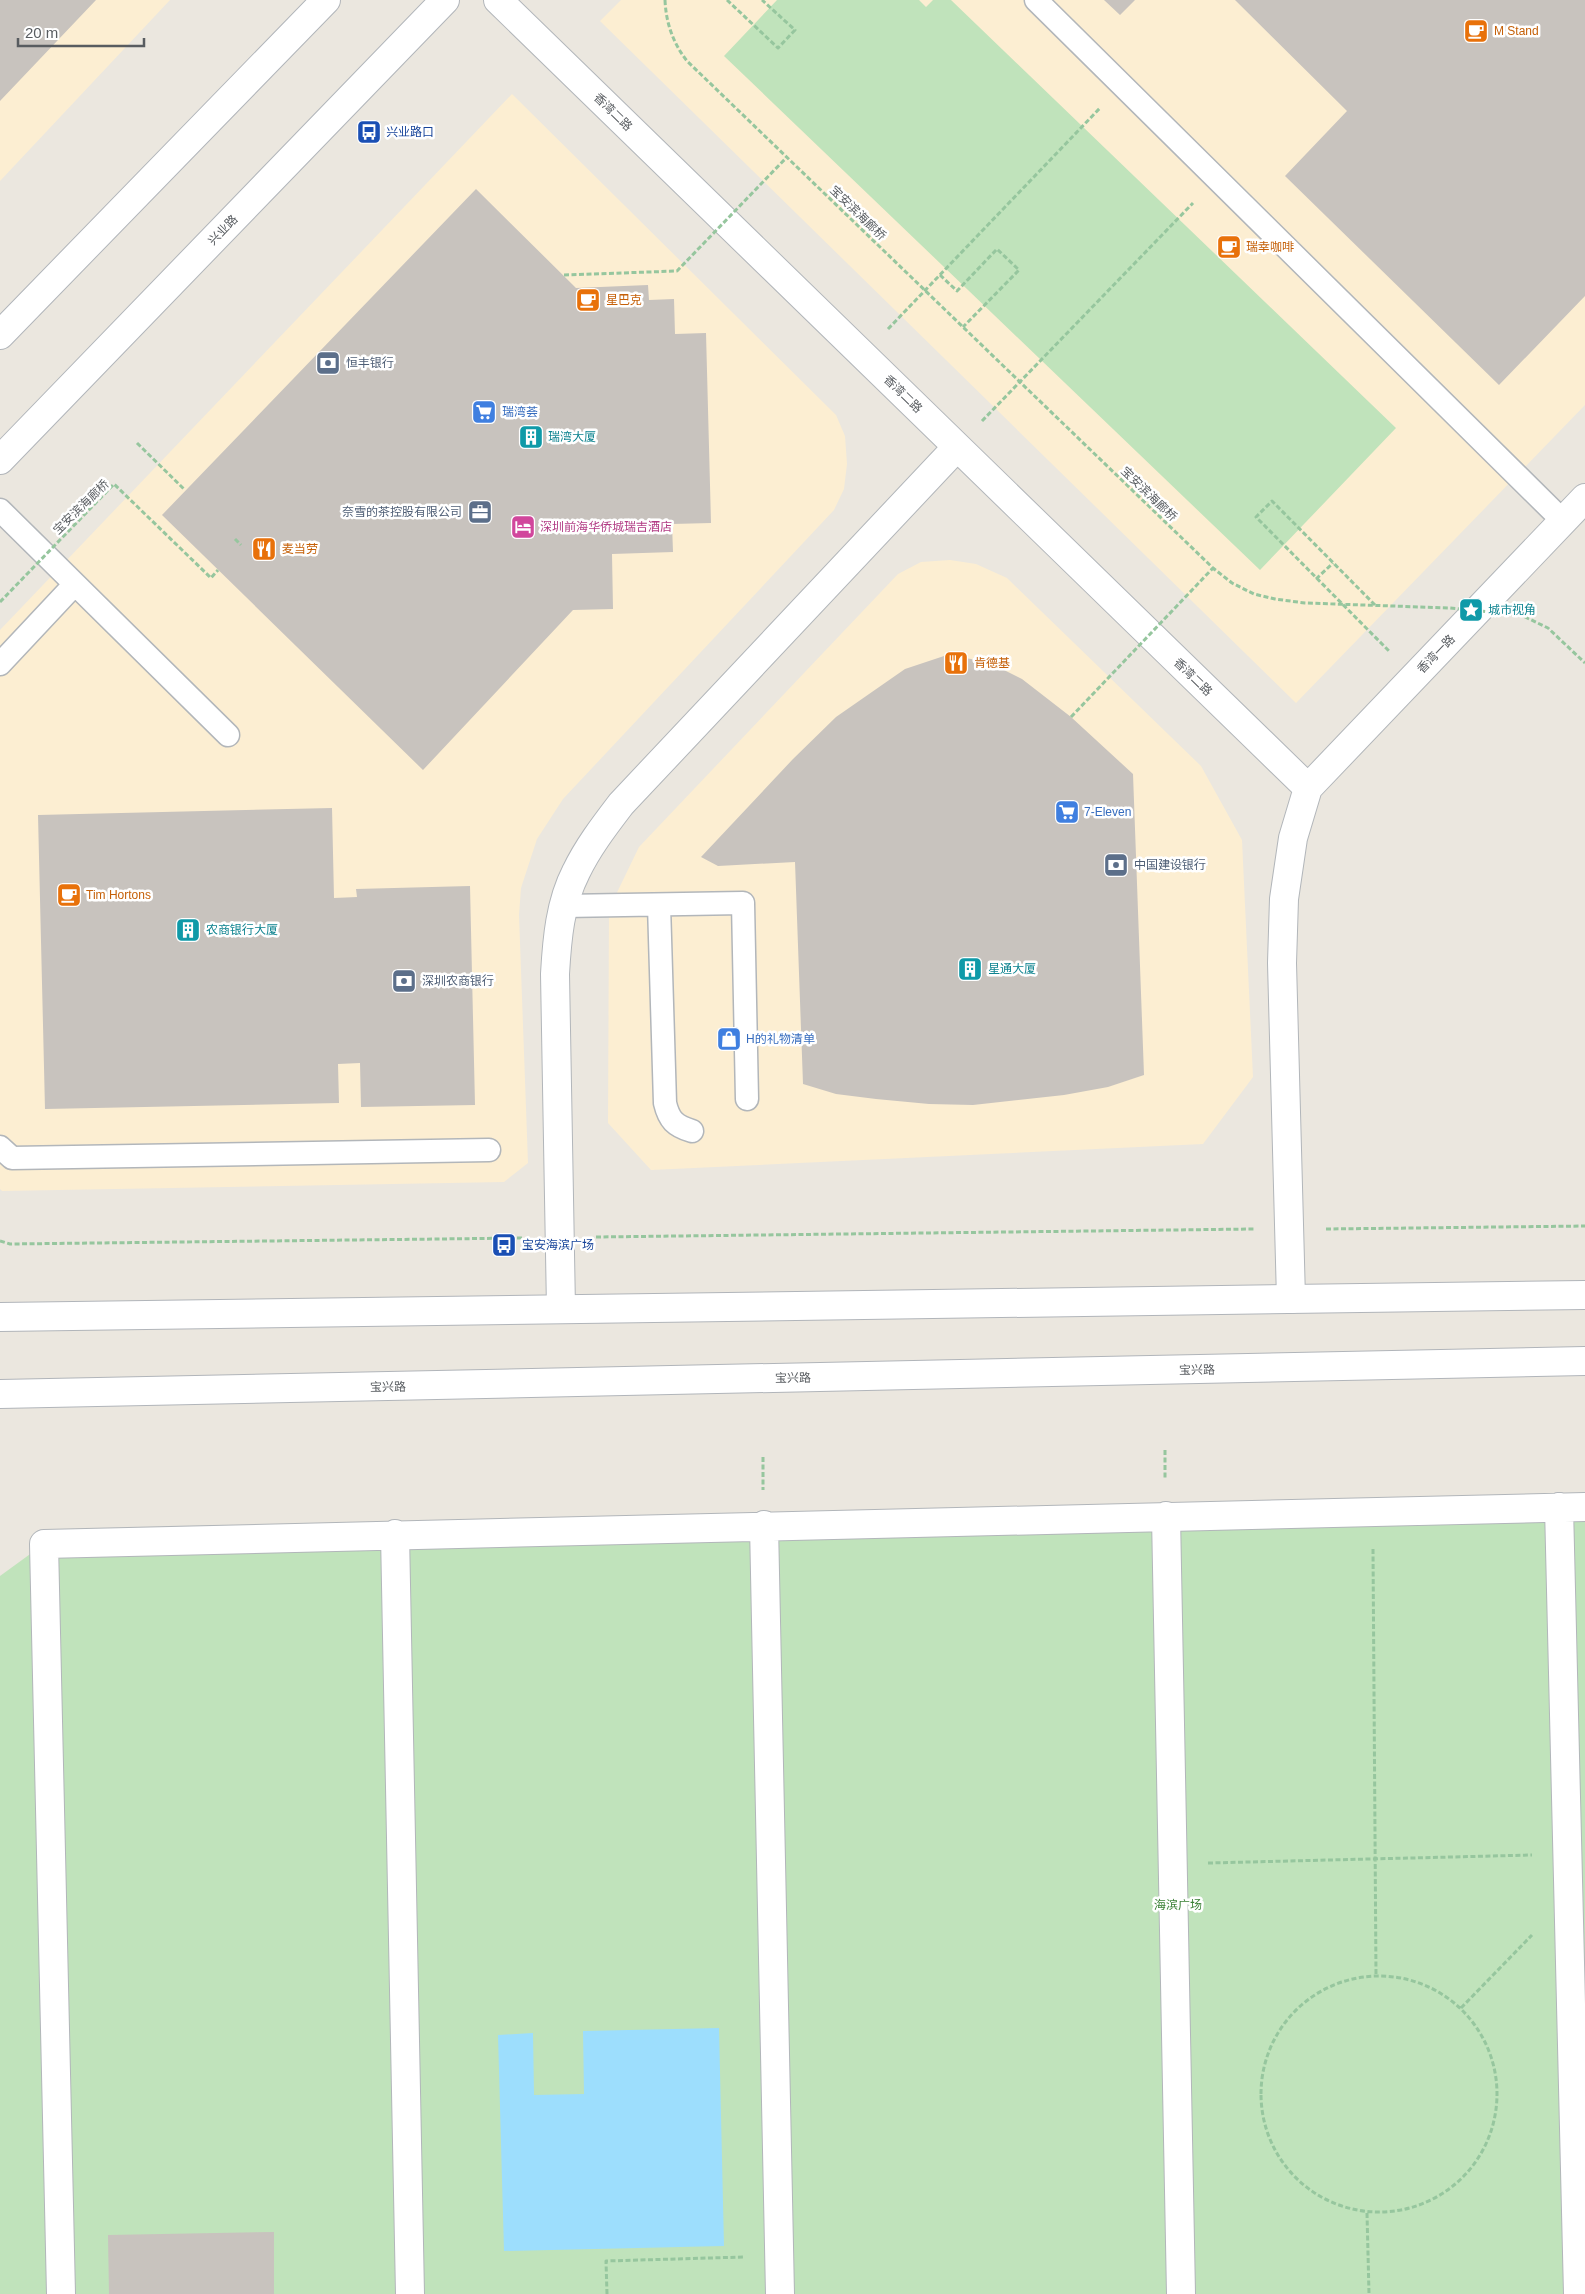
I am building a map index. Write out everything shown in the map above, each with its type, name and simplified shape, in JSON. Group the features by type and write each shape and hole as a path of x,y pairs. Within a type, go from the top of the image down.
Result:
{"street":[{"path":"0,335 326,0"},
{"name":"兴业路","path":"0,460 445,0"},
{"name":"香湾二路","path":"498,0 1308,788"},
{"path":"0,324 28,306"},
{"path":"561,1309 555,974 558,936 564,906 575,872 595,839 621,804 957,447"},
{"name":"香湾一路","path":"1308,788 1585,498"},
{"path":"1291,1299 1282,963 1284,899 1293,838 1308,788"},
{"path":"0,1317 1585,1295"},
{"name":"宝兴路","path":"0,1394 1585,1362"},
{"path":"61,2294 44,1544 764,1525 1572,1507 1567,1855 1578,2294"},
{"path":"1166,1516 1181,2294"},
{"path":"764,1525 780,2294"},
{"path":"395,1534 410,2294"}],"lane":[{"path":"1036,0 1563,521"},
{"path":"0,510 228,735"},
{"path":"0,664 76,584"},
{"path":"564,906 743,903 747,1099"},
{"path":"659,905 665,1103 669,1118 678,1127 692,1131"},
{"path":"0,1147 12,1158 489,1150"}],"path":[{"name":"宝安滨海廊桥","path":"664,0 671,35 687,61 1212,568 1232,583 1254,594 1305,603 1464,609 1521,615 1548,628 1585,663"},
{"path":"727,0 778,48 794,30 762,0"},
{"path":"863,355 1122,85"},
{"path":"564,276 676,272 787,157"},
{"path":"957,447 1217,179"},
{"path":"940,275 957,291 997,249 1018,270 963,327"},
{"path":"137,443 185,490"},
{"name":"宝安滨海廊桥","path":"0,602 114,484 211,578 218,570"},
{"path":"1375,605 1272,501 1256,517 1414,677"},
{"path":"235,539 241,546"},
{"path":"1316,578 1333,563"},
{"path":"1071,717 1212,568"},
{"path":"0,1241 10,1244 1585,1226"},
{"path":"1373,1512 1376,1976"},
{"path":"1173,1864 1567,1855"},
{"path":"1461,2008 1568,1898"},
{"path":"1376,1976 1407,1978 1435,1990 1461,2008 1481,2034 1493,2065 1497,2097 1492,2129 1478,2159 1457,2184 1430,2202 1398,2212 1367,2213 1337,2206 1311,2192 1289,2172 1272,2147 1263,2119 1261,2089 1266,2060 1277,2033 1296,2009 1320,1992 1346,1980 1376,1976"},
{"path":"1367,2213 1369,2294"},
{"path":"607,2294 606,2260 779,2256"}],"shaded area":[{"path":"0,0 170,0 0,181"},
{"path":"621,0 1585,0 1585,405 1296,703 600,21"},
{"path":"512,94 836,415 845,436 847,464 844,489 834,510 563,799 537,839 521,888 519,915 528,1163 504,1182 2,1191 0,1189 0,630"},
{"path":"950,560 976,564 1007,578 1201,766 1242,840 1253,1077 1203,1144 651,1170 608,1123 609,909 639,847 898,574 921,562"}],"green space":[{"path":"777,0 919,0 926,7 933,0 951,0 1396,428 1260,570 724,56"},
{"name":"海滨广场","path":"1585,1507 1585,2294 0,2294 0,1576 44,1544"}],"water":[{"path":"719,2028 724,2246 504,2251 498,2035 533,2033 534,2095 584,2094 583,2031"}],"building":[{"path":"0,0 96,0 0,101"},
{"path":"1104,0 1135,0 1120,15"},
{"path":"1235,0 1585,0 1585,296 1499,385 1285,176 1347,111"},
{"name":"瑞湾大厦","path":"476,189 576,288 648,285 649,300 674,299 675,334 706,333 711,523 672,524 673,552 612,554 613,609 573,610 423,770 162,515"},
{"name":"星通大厦","path":"947,655 994,665 1022,679 1071,717 1133,774 1144,1075 1108,1087 1064,1095 973,1105 929,1104 876,1099 836,1094 803,1084 795,862 718,866 701,857 793,759 836,717 905,669"},
{"name":"农商银行大厦","path":"332,808 334,898 357,897 356,889 470,886 475,1105 361,1107 360,1063 338,1064 339,1103 45,1109 38,815"},
{"path":"274,2232 274,2294 109,2294 108,2235"}],"place":[{"name":"M Stand","path":"1476,31"},
{"name":"兴业路口","path":"369,132"},
{"name":"瑞幸咖啡","path":"1229,247"},
{"name":"星巴克","path":"588,300"},
{"name":"恒丰银行","path":"328,363"},
{"name":"瑞湾荟","path":"484,412"},
{"name":"瑞湾大厦","path":"531,437"},
{"name":"奈雪的茶控股有限公司","path":"480,512"},
{"name":"深圳前海华侨城瑞吉酒店","path":"523,527"},
{"name":"麦当劳","path":"264,549"},
{"name":"城市视角","path":"1471,610"},
{"name":"肯德基","path":"956,663"},
{"name":"7-Eleven","path":"1067,812"},
{"name":"中国建设银行","path":"1116,865"},
{"name":"Tim Hortons","path":"69,895"},
{"name":"农商银行大厦","path":"188,930"},
{"name":"星通大厦","path":"970,969"},
{"name":"深圳农商银行","path":"404,981"},
{"name":"H的礼物清单","path":"729,1039"},
{"name":"宝安海滨广场","path":"504,1245"}]}
